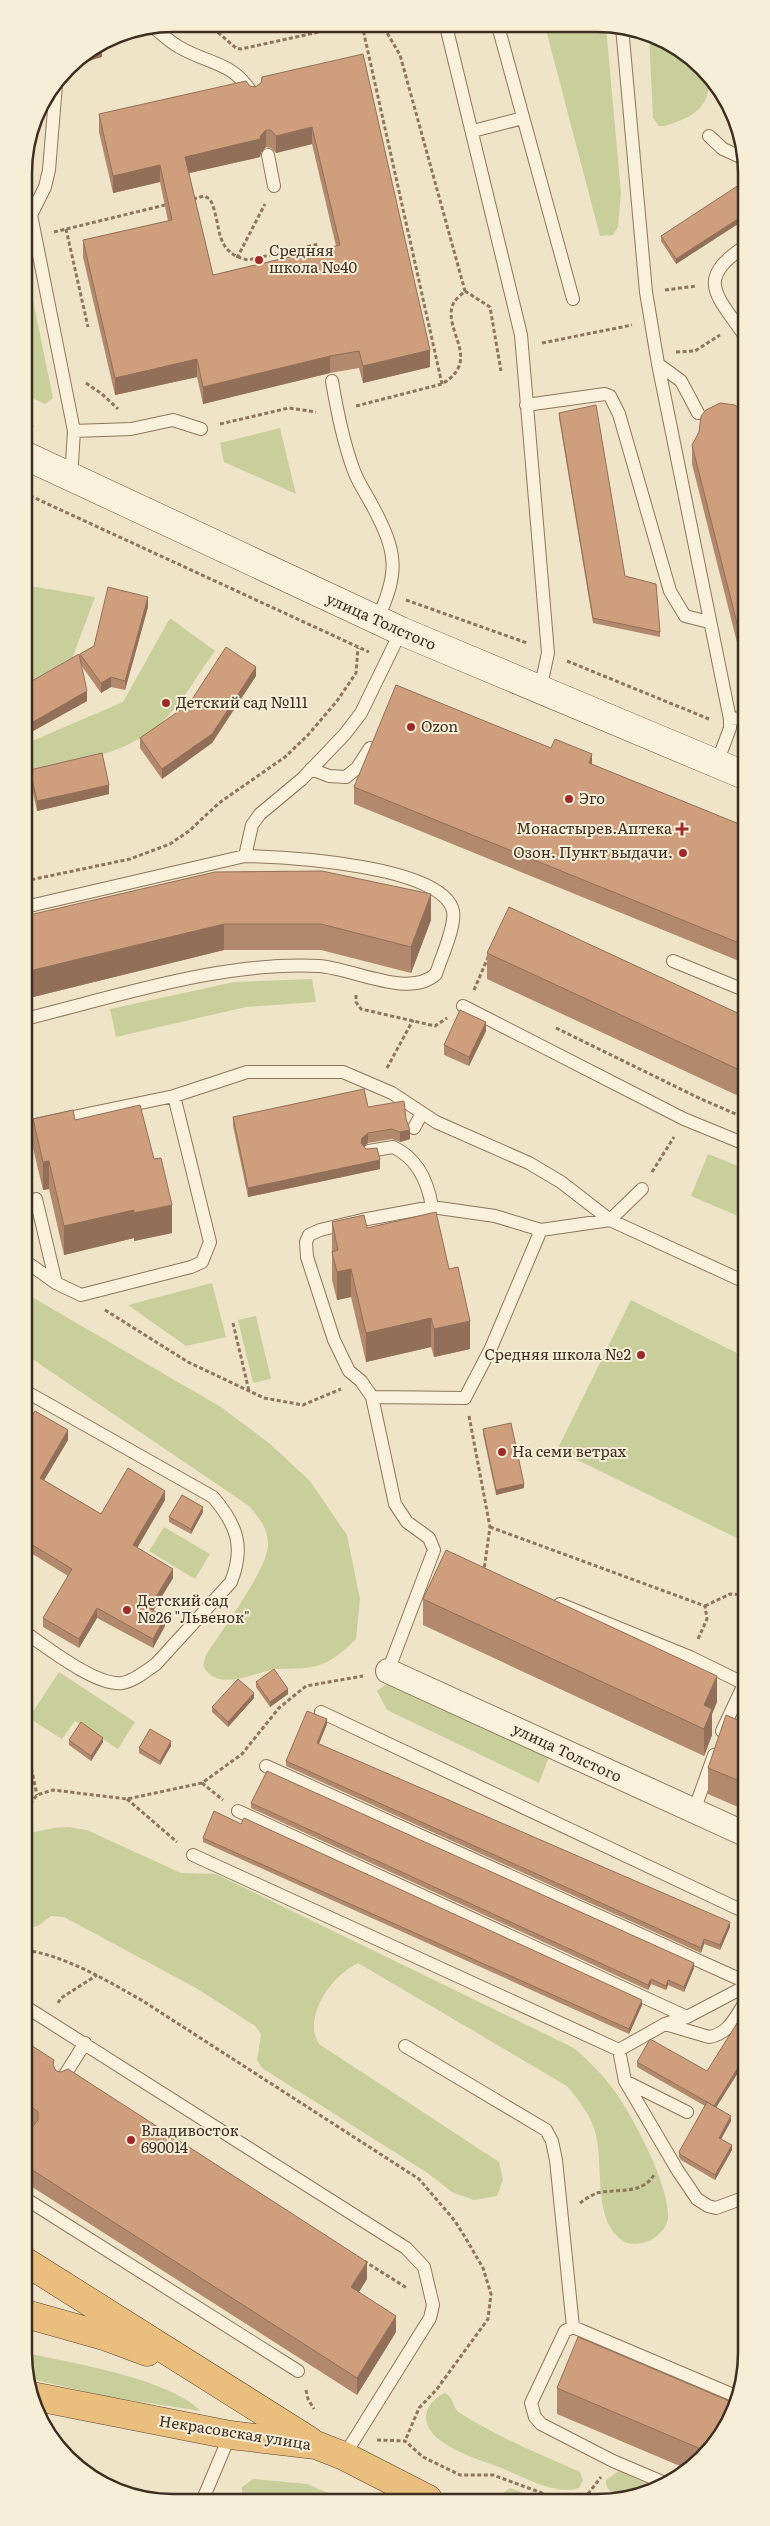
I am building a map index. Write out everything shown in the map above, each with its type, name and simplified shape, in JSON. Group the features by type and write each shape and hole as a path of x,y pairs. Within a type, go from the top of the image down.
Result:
{"highway":[{"path":"32,2266 316,2445"},
{"path":"32,2316 104,2336 204,2374"},
{"name":"Некрасовская улица","path":"40,2398 230,2435 316,2445 344,2456 418,2494"}],"main road":[{"name":"улица Толстого","path":"33,459 389,626 738,772"}],"street":[{"name":"улица Толстого","path":"388,1671 737,1830"}],"lane":[{"path":"448,32 521,335 548,653 540,690"},
{"path":"500,32 573,299"},
{"path":"161,33 178,47 205,60 231,69 247,84 254,96"},
{"path":"623,35 646,292 657,358 730,720 730,728 718,764"},
{"path":"33,211 45,187 49,170 55,97"},
{"path":"473,131 523,118"},
{"path":"709,136 722,149 736,155"},
{"path":"268,155 274,186"},
{"path":"33,224 74,431 71,478"},
{"path":"738,252 721,265 716,272 714,283 719,298 738,325"},
{"path":"657,358 681,382 698,413"},
{"path":"245,856 252,825 260,814 311,769 345,734 362,713 389,626 389,594 394,565 393,556 381,522 354,473 337,411 332,381"},
{"path":"526,405 606,394 610,396 619,414 670,591 685,616 709,622"},
{"path":"74,431 131,429 173,420 200,429"},
{"path":"730,720 738,719"},
{"path":"311,769 329,776 346,777 358,768 370,748"},
{"path":"33,905 245,856 334,862 429,885 444,896 453,910 452,924 436,974 430,979 410,984 320,966 232,969 33,1017"},
{"path":"673,961 738,987"},
{"path":"463,1006 684,1119 738,1141"},
{"path":"33,1125 174,1096 247,1072 343,1072 376,1085 436,1122 529,1163 561,1182 610,1220 737,1279"},
{"path":"32,1266 56,1283 81,1295 191,1267 202,1262 210,1242 174,1096"},
{"path":"414,1128 422,1113"},
{"path":"369,1151 393,1147 407,1156 420,1170 429,1187 432,1207"},
{"path":"388,1671 438,1552 429,1538 407,1522 395,1504 372,1397 361,1381 349,1371 341,1358 307,1258 306,1242 309,1235 320,1230 432,1207 495,1216 541,1230 610,1220 642,1189"},
{"path":"36,1198 56,1283"},
{"path":"372,1397 465,1398 491,1348 529,1263 541,1230"},
{"path":"32,1395 213,1497 233,1525 238,1539 238,1552 237,1567 231,1582 156,1664 142,1674 124,1682 109,1683 94,1676 32,1637"},
{"path":"546,1599 690,1657 737,1680"},
{"path":"694,1810 726,1721 737,1699"},
{"path":"321,1712 737,1908"},
{"path":"266,1766 737,1980"},
{"path":"238,1811 688,2017"},
{"path":"193,1855 619,2050"},
{"path":"619,2050 665,2024 688,2017 737,1989"},
{"path":"32,2011 406,2248 424,2267 433,2305 430,2318 344,2456"},
{"path":"665,2024 709,2036 716,2036 727,2029 737,2014"},
{"path":"61,2081 85,2043"},
{"path":"405,2046 546,2130 552,2141 556,2160 572,2327"},
{"path":"619,2050 625,2081 698,2199 708,2206 716,2208 737,2200"},
{"path":"625,2081 687,2112"},
{"path":"32,2203 298,2371"},
{"path":"572,2327 565,2331 531,2403 532,2411 541,2424 614,2461 657,2480"},
{"path":"572,2327 731,2394"},
{"path":"205,2494 230,2435"}],"path":[{"path":"217,32 236,48 241,49 319,32"},
{"path":"364,32 442,384"},
{"path":"387,32 400,55 465,291 490,307 503,380"},
{"path":"237,258 274,186"},
{"path":"191,199 204,196 210,199 221,240 229,253 237,258 248,260 319,244"},
{"path":"36,237 165,206"},
{"path":"66,229 88,327"},
{"path":"646,292 714,283"},
{"path":"380,401 442,384 451,378 458,368 461,357 452,314 454,303 465,291"},
{"path":"542,343 620,328"},
{"path":"657,358 695,351 706,346"},
{"path":"64,376 82,381 102,394 117,407 131,429"},
{"path":"200,429 289,408 326,414 337,411"},
{"path":"524,632 525,641"},
{"path":"33,879 130,859 170,844 189,831 219,803 285,757 308,735 337,702 356,673 358,648"},
{"path":"361,1009 435,1026 463,1006 475,988 492,947"},
{"path":"475,988 484,992"},
{"path":"376,1085 401,1046 413,1020"},
{"path":"553,1026 738,1115"},
{"path":"642,1189 665,1149"},
{"path":"81,1295 188,1362 249,1392 296,1406 325,1396"},
{"path":"233,1323 249,1392"},
{"path":"465,1398 490,1527 483,1573"},
{"path":"490,1527 705,1606 730,1594 737,1594"},
{"path":"690,1657 707,1620 705,1606"},
{"path":"32,1800 37,1794 53,1790 127,1799 202,1783 242,1754"},
{"path":"32,1772 37,1794"},
{"path":"202,1783 238,1811"},
{"path":"127,1799 162,1829"},
{"path":"32,1952 67,1962 98,1975 143,2001 419,2179 455,2221 483,2268 491,2294 488,2319 437,2390 419,2408 405,2441 423,2457 460,2475 493,2475 545,2494"},
{"path":"47,2020 61,1998 98,1975"},
{"path":"561,2218 581,2202 598,2193 622,2192 645,2185 653,2176 666,2150"},
{"path":"359,2258 433,2305"},
{"path":"298,2371 303,2376 308,2399 320,2413"},
{"path":"587,2494 614,2461"}],"green space":[{"path":"547,32 607,33 621,193 618,227 613,235 600,236"},
{"path":"649,43 667,51 682,62 696,74 709,89 702,105 691,115 665,126 659,126 653,118"},
{"path":"33,300 53,398 45,404 33,398"},
{"path":"280,428 296,494 224,462 220,443"},
{"path":"33,586 95,597 71,662 33,684"},
{"path":"170,618 215,651 181,701 168,716 137,740 82,761 33,772 33,741 123,702"},
{"path":"312,979 316,1002 246,1007 116,1037 110,1009 234,982"},
{"path":"708,1154 738,1166 738,1216 691,1196"},
{"path":"212,1283 226,1337 186,1346 128,1305"},
{"path":"32,1297 221,1407 269,1443 310,1481 347,1535 360,1599 356,1639 340,1653 322,1664 311,1667 276,1669 247,1677 226,1680 209,1674 203,1665 206,1655 253,1583 266,1554 268,1539 265,1528 249,1506 32,1359"},
{"path":"631,1300 737,1353 737,1538 557,1450"},
{"path":"256,1316 271,1379 253,1383 238,1320"},
{"path":"164,1527 210,1554 195,1579 149,1551"},
{"path":"59,1672 135,1722 118,1749 75,1721 62,1739 32,1720 32,1713"},
{"path":"388,1683 549,1757 539,1783 387,1710 377,1691"},
{"path":"69,1827 87,1830 181,1873 216,1874 574,2048 596,2069 611,2087 641,2136 663,2189 668,2218 665,2226 659,2234 650,2240 635,2244 626,2243 610,2227 602,2200 599,2155 594,2128 586,2111 567,2086 358,1963 334,1982 327,1990 317,2009 314,2029 319,2044 499,2162 503,2180 497,2196 474,2200 452,2192 426,2172 262,2068 257,2060 261,2034 255,2026 196,1988 64,1917 51,1916 38,1926 32,1927 32,1833"},
{"path":"32,2354 94,2367 144,2381 186,2399 201,2411 109,2397 35,2380"},
{"path":"445,2393 457,2411 474,2422 519,2445 580,2472 583,2480 579,2488 569,2490 538,2484 465,2454 440,2440 432,2432 427,2422 427,2411 434,2400"},
{"path":"619,2471 647,2484 612,2492 607,2487 606,2480"},
{"path":"253,2479 307,2484 330,2494 242,2494 242,2487"},
{"path":"510,2488 526,2494 505,2494 504,2492"}],"building":[{"path":"363,54 430,350 363,366 359,351 330,356 203,387 197,359 115,378 83,240 172,220 160,165 113,176 99,114 246,81 250,86 255,87 261,83 262,77","holes":["312,127 340,245 213,275 185,157 260,139 266,130 271,130 276,136"]},
{"path":"738,186 738,219 676,259 661,236"},
{"path":"720,403 735,405 738,408 738,626 692,445 699,432 701,416 706,410"},
{"path":"596,405 625,576 656,584 660,632 593,618 559,413"},
{"path":"108,587 148,597 125,681 111,677 101,683 80,654 94,646"},
{"path":"226,647 256,667 212,734 162,769 140,738 189,704"},
{"path":"79,654 87,691 33,722 33,681"},
{"path":"396,685 551,748 555,739 592,754 589,763 738,823 738,942 354,787"},
{"path":"102,753 109,785 37,801 33,782 33,769"},
{"path":"322,871 431,894 411,947 321,924 224,924 33,970 33,914 215,872"},
{"path":"509,907 738,1013 738,1069 487,953"},
{"path":"460,1010 486,1022 469,1057 444,1045"},
{"path":"364,1089 368,1107 404,1101 406,1119 410,1130 400,1132 392,1129 368,1133 362,1138 361,1143 366,1149 377,1148 380,1160 248,1188 233,1117"},
{"path":"140,1105 154,1159 161,1158 172,1205 134,1213 134,1210 64,1226 49,1161 43,1162 33,1119 73,1110 75,1120"},
{"path":"436,1212 449,1269 458,1267 470,1321 434,1329 431,1318 366,1333 351,1269 337,1272 332,1252 338,1250 332,1222 364,1215 367,1228"},
{"path":"35,1411 68,1430 40,1478 101,1514 128,1468 165,1491 133,1545 173,1569 149,1608 165,1617 153,1639 97,1608 79,1639 43,1618 72,1569 32,1545 32,1415"},
{"name":"На семи ветрах","path":"511,1423 524,1484 496,1490 483,1429"},
{"path":"182,1495 203,1507 191,1529 169,1517"},
{"path":"446,1550 717,1676 704,1705 712,1709 704,1729 423,1599"},
{"path":"274,1669 288,1689 270,1702 256,1682"},
{"path":"238,1679 254,1693 228,1722 212,1707"},
{"path":"307,1711 327,1719 317,1743 730,1922 720,1945 704,1939 701,1948 286,1761"},
{"path":"726,1715 737,1720 737,1780 708,1768"},
{"path":"81,1722 103,1738 91,1756 69,1740"},
{"path":"150,1729 171,1741 160,1761 139,1748"},
{"path":"267,1771 694,1963 684,1987 668,1980 666,1986 651,1979 648,1985 251,1803"},
{"path":"214,1811 241,1824 244,1818 642,2000 629,2029 203,1838"},
{"path":"737,2023 737,2069 714,2106 637,2062 650,2039 707,2071"},
{"path":"32,2046 54,2060 53,2065 56,2071 61,2072 68,2069 367,2262 351,2287 396,2316 357,2378 32,2170 32,2127 38,2120 38,2112 32,2107"},
{"path":"707,2102 731,2116 719,2138 732,2145 715,2175 679,2152"},
{"path":"578,2337 729,2401 719,2423 700,2448 557,2388"}],"place":[{"name":"Средняя школа №40","path":"259,260"},
{"name":"Детский сад №111","path":"166,703"},
{"name":"Ozon","path":"411,727"},
{"name":"Эго","path":"569,799"},
{"name":"Монастырев.Аптека","path":"682,829"},
{"name":"Озон. Пункт выдачи.","path":"683,853"},
{"name":"Средняя школа №2","path":"641,1355"},
{"name":"На семи ветрах","path":"502,1452"},
{"name":"Детский сад №26 \"Львенок\"","path":"127,1610"},
{"name":"Владивосток 690014","path":"131,2140"}]}
